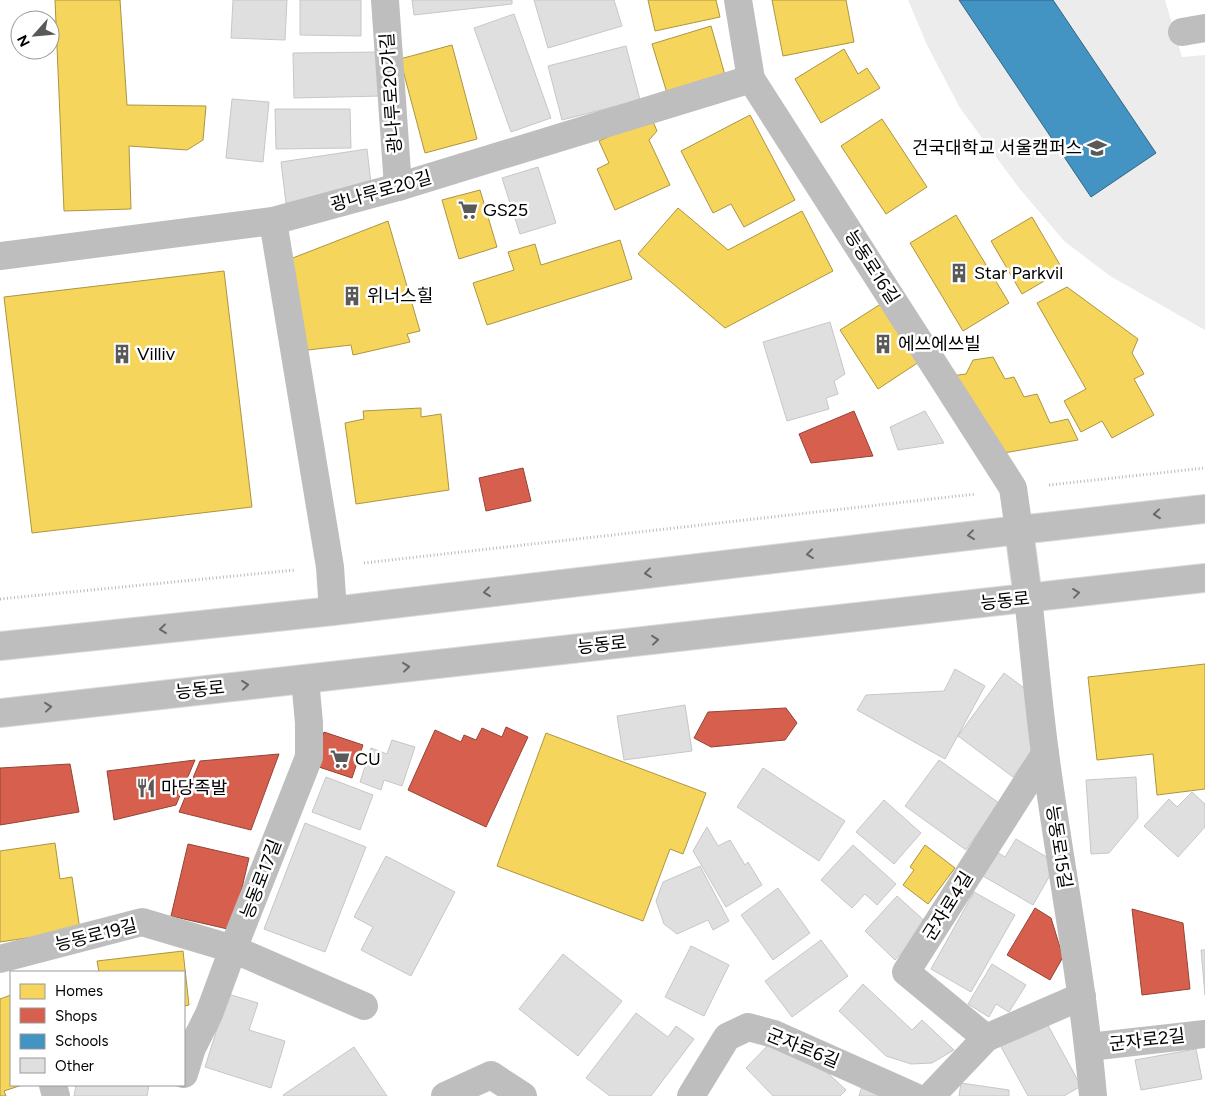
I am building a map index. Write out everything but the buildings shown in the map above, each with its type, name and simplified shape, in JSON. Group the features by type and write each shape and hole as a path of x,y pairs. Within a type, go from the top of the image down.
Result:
{"street":[{"name":"광나루로20가길","path":"385,0 398,187"},
{"name":"능동로16길","path":"738,0 751,78 1013,488 1028,598"},
{"name":"광나루로20길","path":"0,256 273,221 398,187 751,78"},
{"path":"273,221 330,567 333,611"},
{"path":"0,646 333,611 1205,509"},
{"name":"능동로","path":"0,713 1205,578"},
{"name":"능동로15길","path":"1028,598 1045,754 1082,996 1093,1096"},
{"name":"능동로17길","path":"185,1071 192,1048 209,1014 308,757 309,723 305,679"},
{"name":"군자로4길","path":"986,1038 906,972 1045,754"},
{"name":"능동로19길","path":"12,962 142,922 233,949 364,1006"},
{"path":"931,1096 986,1038 1082,996"},
{"name":"군자로6길","path":"691,1096 728,1037 748,1027 774,1034 913,1096"},
{"name":"군자로2길","path":"1089,1047 1205,1034"},
{"path":"445,1096 491,1075 523,1096"}],"path":[{"path":"0,599 330,567 968,496 1013,488 1205,468"}],"shaded area":[{"name":"건국대학교 서울캠퍼스","path":"908,0 1165,0 1182,57 1205,55 1205,330 1110,276 1064,241 1019,188 960,108 927,45"}],"place":[{"name":"건국대학교 서울캠퍼스","path":"1097,148"},
{"name":"GS25","path":"468,210"},
{"name":"Star Parkvil","path":"959,273"},
{"name":"위너스힐","path":"352,296"},
{"name":"에쓰에쓰빌","path":"883,344"},
{"name":"Villiv","path":"122,354"},
{"name":"CU","path":"340,759"},
{"name":"마당족발","path":"146,788"}]}
